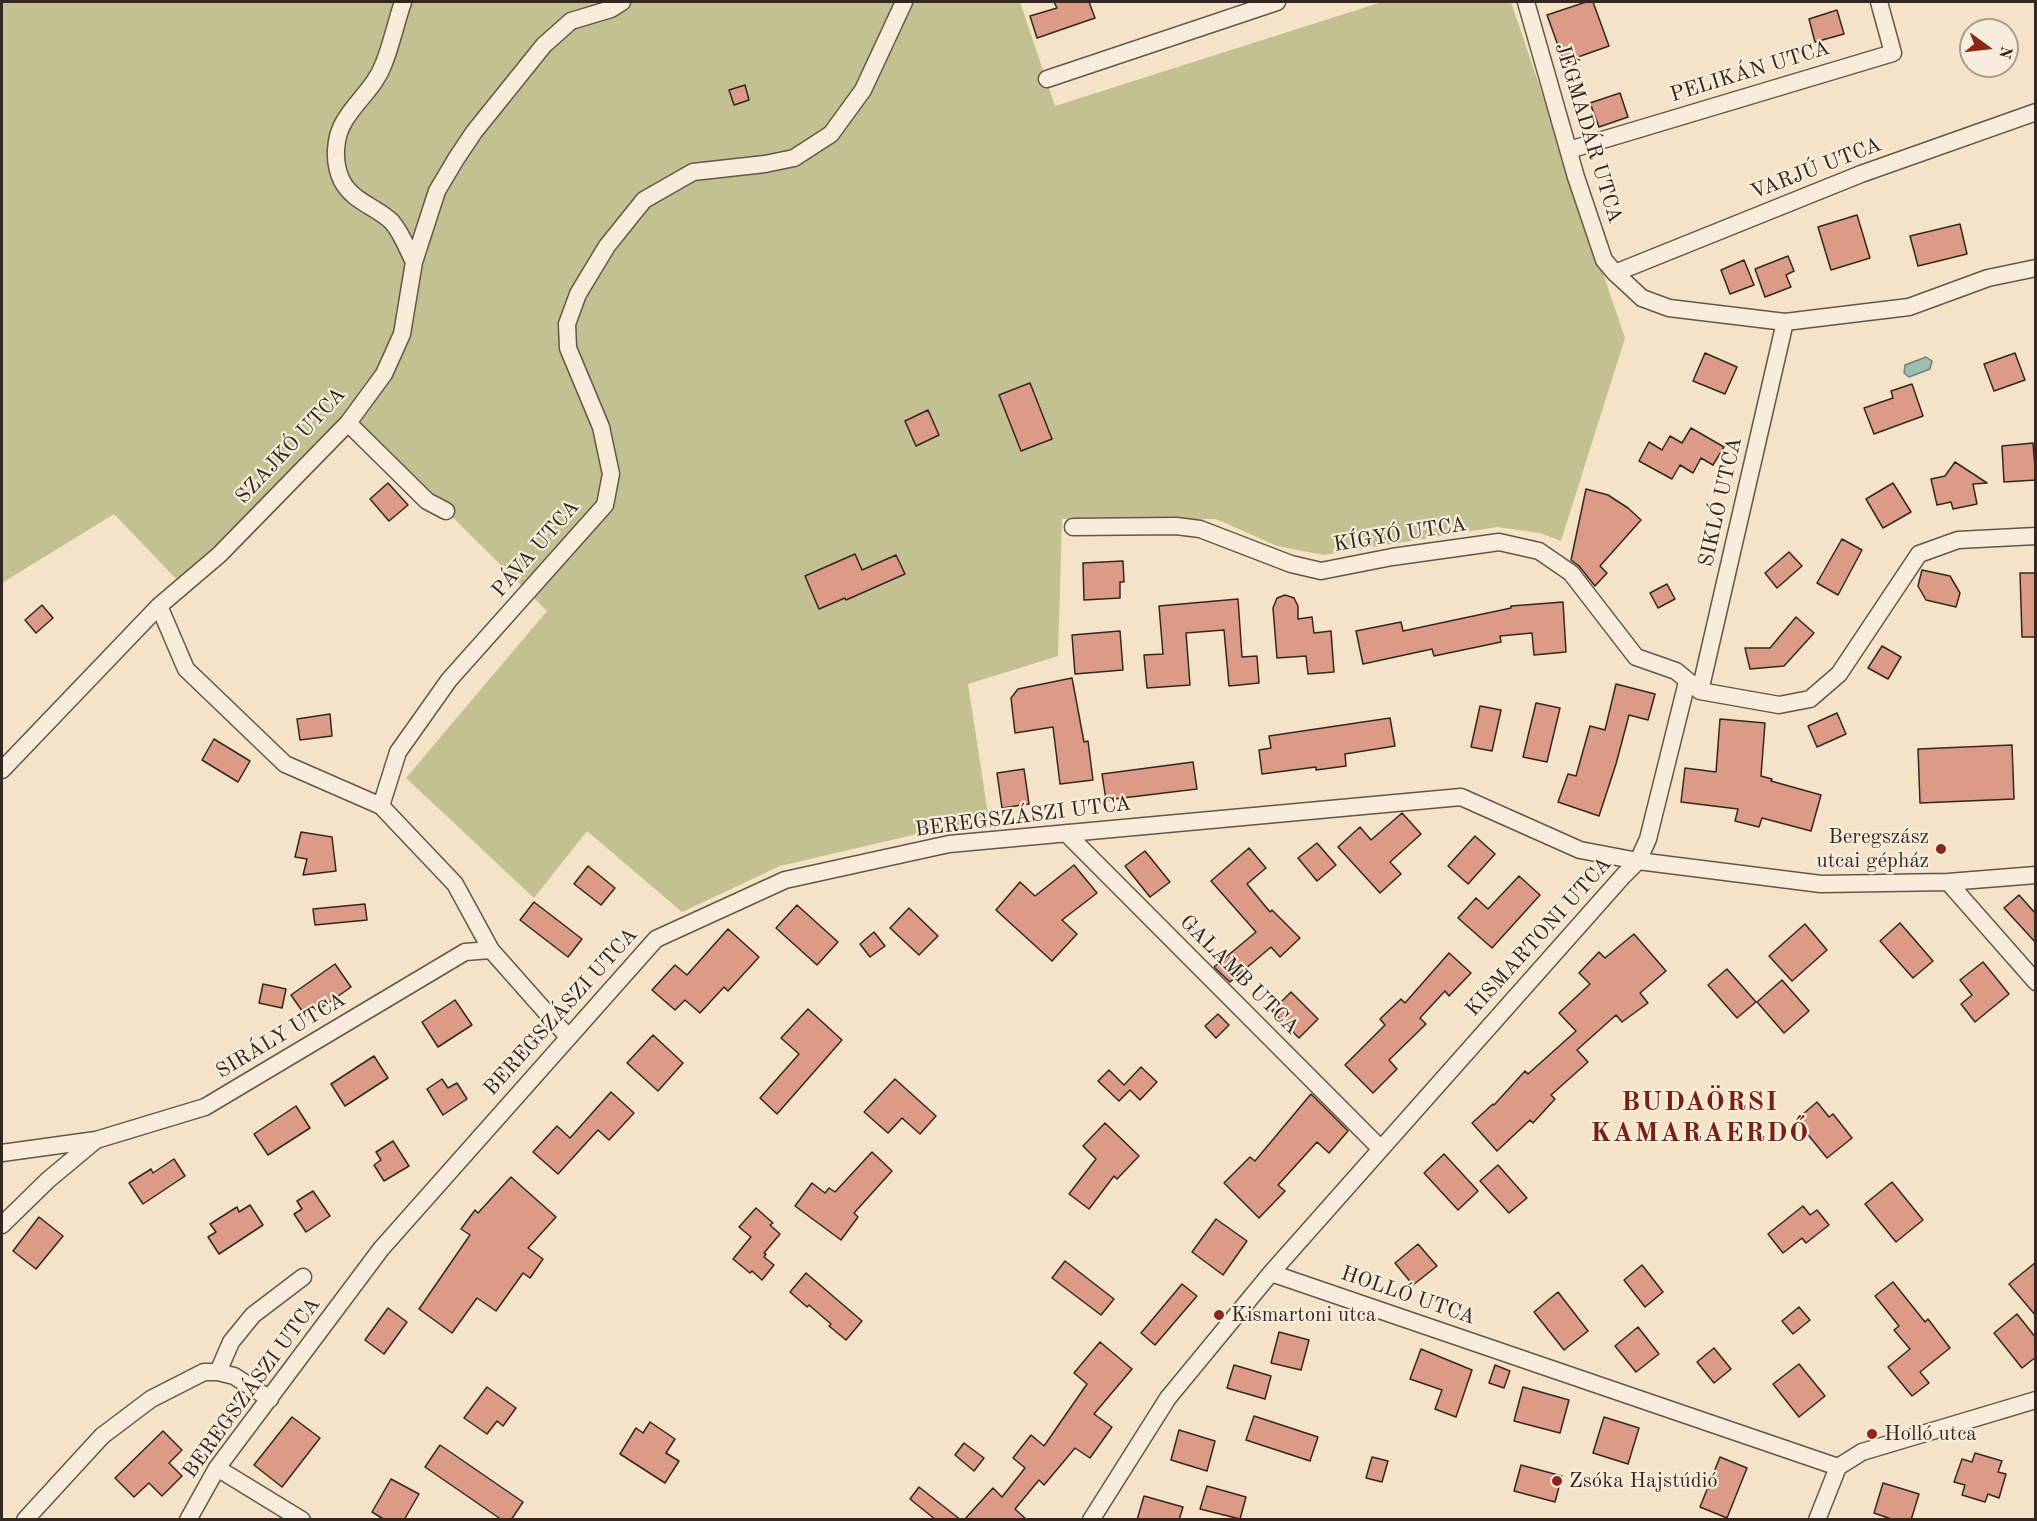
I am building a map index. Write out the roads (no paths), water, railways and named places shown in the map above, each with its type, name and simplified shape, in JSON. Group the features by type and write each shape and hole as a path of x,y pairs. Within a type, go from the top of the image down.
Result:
{"street":[{"path":"403,2 384,64 370,89 344,121 335,148 336,163 343,183 363,203 390,220 402,235 414,262"},
{"name":"SZAJKÓ UTCA","path":"2,770 159,606 219,555 348,423 384,374 402,334 414,262 437,191 474,132 544,45 571,21 611,9 622,2"},
{"name":"PÁVA UTCA","path":"381,807 398,752 449,680 605,505 611,474 601,427 568,348 567,324 578,294 607,246 644,200 693,172 765,164 794,158 831,134 863,90 904,2"},
{"path":"1047,79 1277,2"},
{"name":"JÉGMADÁR UTCA","path":"1526,2 1576,177 1604,260 1642,298 1669,308 1785,322 1909,307 1988,278 2036,268"},
{"name":"PELIKÁN UTCA","path":"1569,150 1893,53 1879,2"},
{"name":"VARJÚ UTCA","path":"1615,273 1861,174 2036,112"},
{"name":"SIKLÓ UTCA","path":"1638,861 1648,839 1694,686 1785,322"},
{"path":"348,423 427,501 446,511"},
{"name":"KÍGYÓ UTCA","path":"1073,527 1176,526 1200,529 1291,564 1321,571 1392,557 1499,542 1539,551 1571,573 1636,657 1676,671 1694,686"},
{"path":"1694,686 1779,705 1810,699 1839,674 1918,554 1958,540 2036,536"},
{"path":"159,606 186,669 285,764 381,807 454,884 491,950 568,1037"},
{"name":"BEREGSZÁSZI UTCA","path":"188,1520 218,1468 381,1249 656,939 785,880 949,844 1461,797 1580,850 1638,861 1821,884 1948,882 2036,875"},
{"name":"GALAMB UTCA","path":"1066,833 1380,1148"},
{"name":"KISMARTONI UTCA","path":"1091,1520 1168,1398 1271,1273 1638,861"},
{"path":"1948,882 2036,982"},
{"name":"SIRÁLY UTCA","path":"2,1225 48,1180 96,1140 205,1107 465,952 491,950"},
{"path":"2,1153 96,1140"},
{"name":"HOLLÓ UTCA","path":"1271,1273 1838,1467"},
{"path":"218,1372 231,1342 253,1315 303,1277"},
{"path":"25,1520 102,1436 151,1399 204,1372 218,1372 234,1376 270,1399"},
{"path":"1818,1520 1838,1467 1862,1452 2036,1400"},
{"path":"218,1468 302,1520"}],"water":[{"path":"1926,357 1932,361 1930,369 1909,377 1904,373 1905,365"}],"place":[{"name":"Beregszász utcai gépház","path":"1941,849"},
{"name":"Kismartoni utca","path":"1219,1315"},
{"name":"Holló utca","path":"1872,1434"},
{"name":"Zsóka Hajstúdió","path":"1557,1481"}],"district":[{"name":"BUDAÖRSI KAMARAERDŐ","path":"1700,1118"}]}
